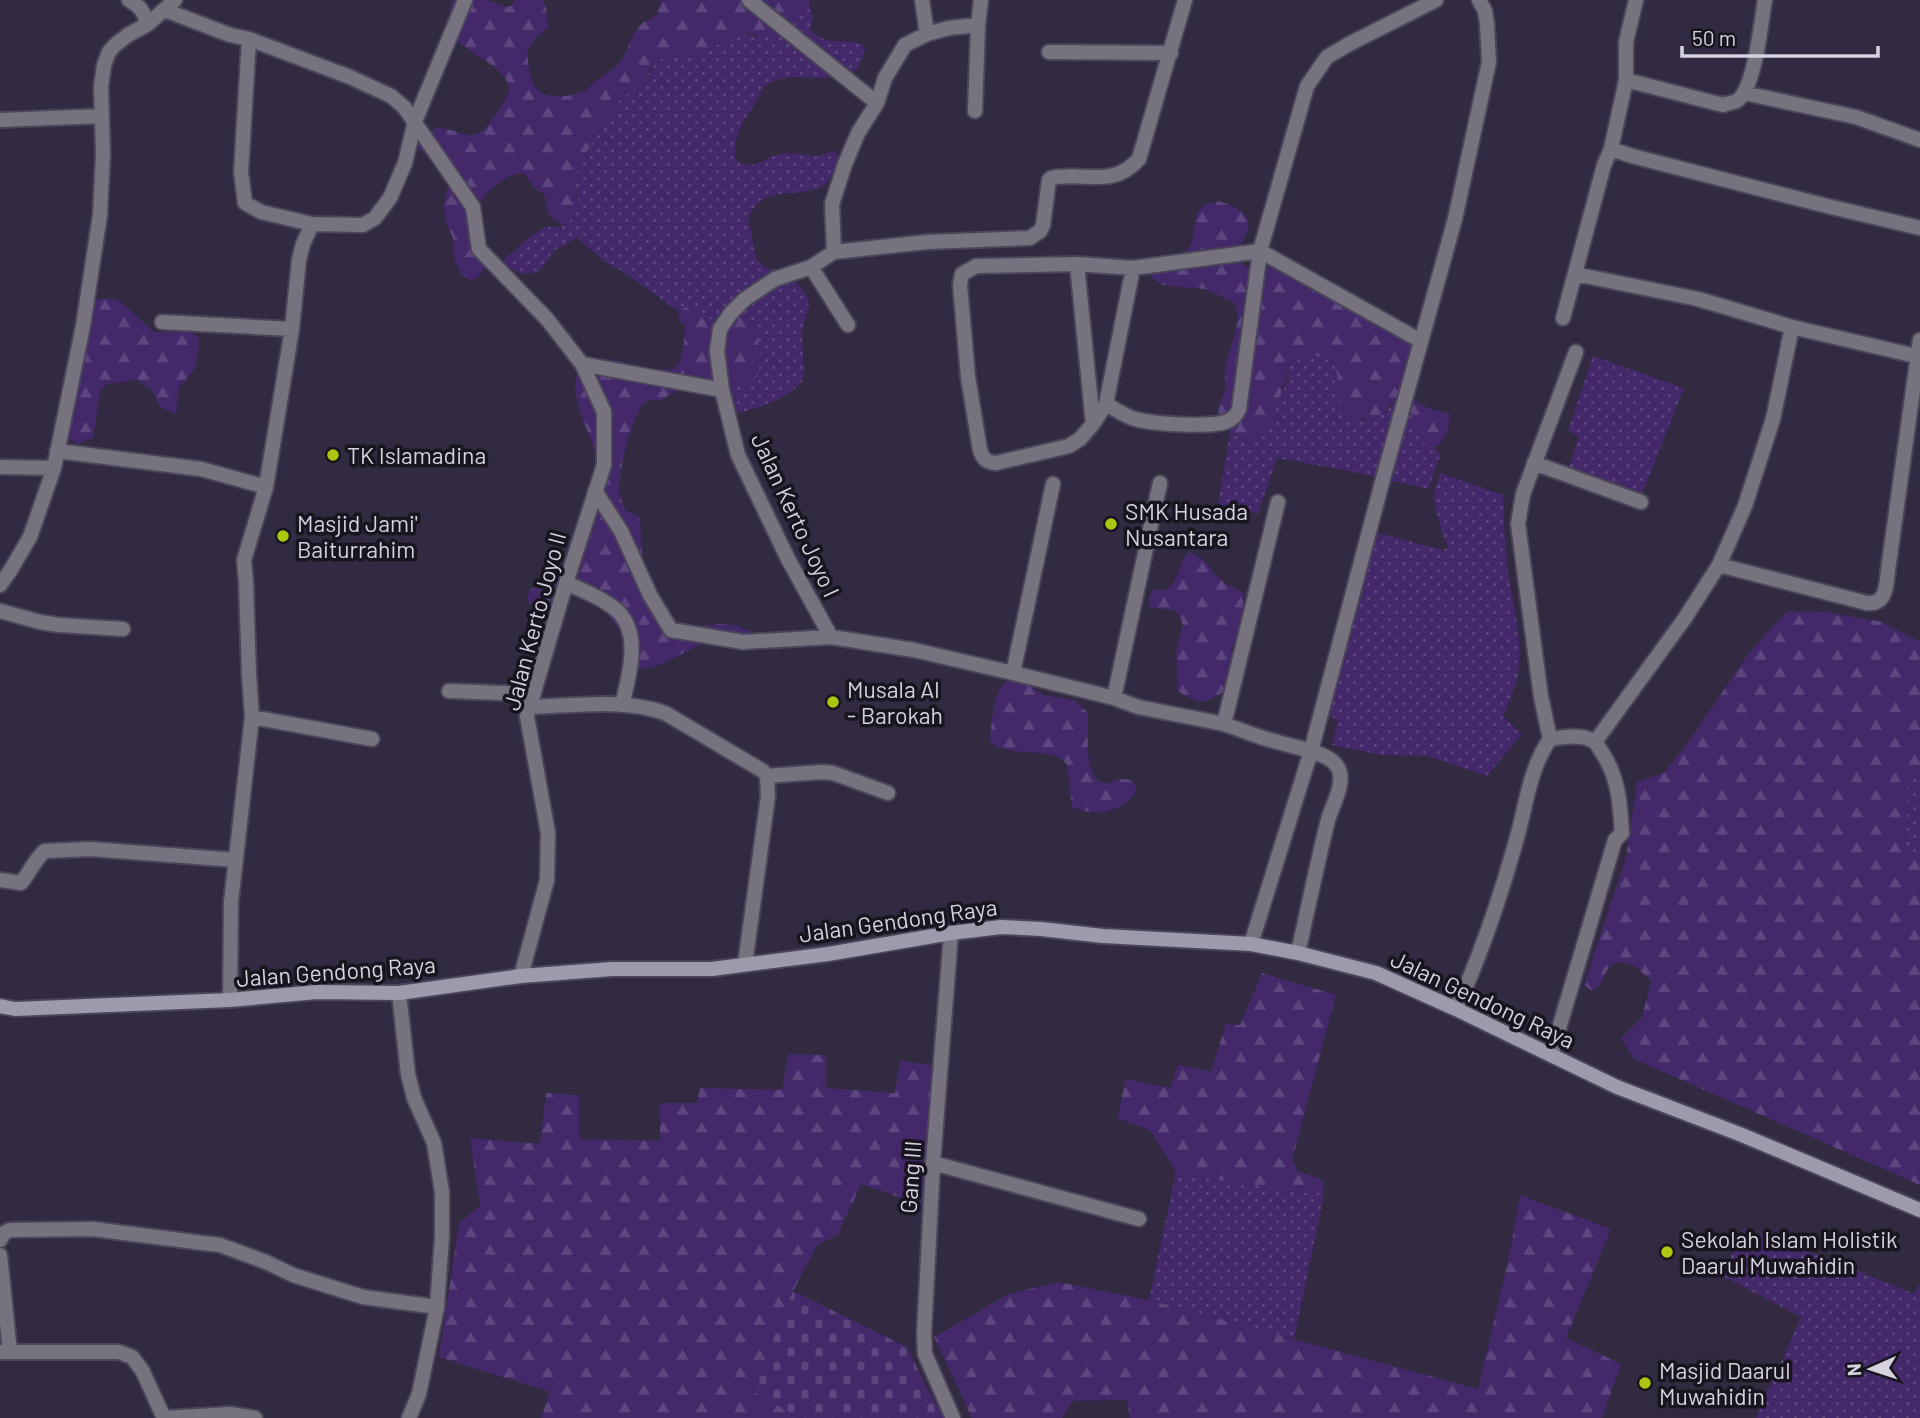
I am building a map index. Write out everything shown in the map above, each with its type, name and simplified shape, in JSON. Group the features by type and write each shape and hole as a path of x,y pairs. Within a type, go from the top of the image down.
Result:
{"main road":[{"name":"Jalan Gendong Raya","path":"0,1006 15,1009 230,1000 317,992 399,993 521,976 612,969 712,970 1001,927 1251,944 1376,973 1617,1087 1742,1135 1920,1210"}],"street":[{"path":"129,0 137,4 148,24"},
{"path":"250,39 241,172 245,203 261,212 312,224 363,225 375,218 390,198 410,148 415,121 465,0"},
{"path":"749,0 877,103"},
{"path":"922,0 927,34"},
{"path":"975,111 981,0"},
{"name":"Jalan Kerto Joyo I","path":"831,637 788,559 738,455 722,390 716,351 720,329 745,299 775,279 811,267 834,252 928,242 1030,238 1040,232 1043,225 1051,178 1111,177 1131,169 1139,159 1185,0"},
{"path":"1106,404 1135,419 1166,425 1220,423 1236,415 1240,409 1260,251 1307,86 1327,57 1436,0"},
{"path":"1251,944 1311,751 1455,219 1489,62 1485,11 1479,0"},
{"path":"1563,318 1604,165 1611,149 1626,80 1626,42 1636,0"},
{"path":"1626,80 1723,104 1736,102 1745,93 1751,79 1765,0"},
{"path":"0,585 30,537 54,468 83,326 100,215 103,153 101,87 104,65 109,52 170,5"},
{"name":"Jalan Kerto Joyo II","path":"170,5 230,35 250,39 374,87 404,107 473,207 479,249 547,319 582,364 604,412 604,465 527,716 548,833 547,880 521,976"},
{"path":"834,252 832,204 845,163 858,133 877,103 885,78 905,44 949,28 978,25"},
{"path":"1049,52 1171,53"},
{"path":"1745,93 1856,117 1919,136"},
{"path":"0,120 102,116"},
{"path":"1611,149 1920,228"},
{"path":"230,1000 231,902 252,717 244,560 267,487 292,329 299,260 312,224"},
{"path":"1133,268 1106,404 1093,424 1080,439 1069,446 996,463 983,459 968,377 960,285 962,274 976,265 1077,264 1133,268 1260,251 1421,341"},
{"path":"1077,264 1093,424"},
{"path":"811,267 848,325"},
{"path":"1575,274 1698,299 1792,327 1919,357"},
{"path":"162,322 292,329"},
{"path":"1595,742 1685,618 1719,565 1745,506 1773,419 1792,327"},
{"path":"1719,565 1867,603 1875,604 1881,601 1889,563 1920,340"},
{"path":"1456,1009 1474,970 1516,840 1528,790 1550,739 1541,697 1518,524 1523,494 1576,352"},
{"path":"582,364 722,390"},
{"path":"57,451 201,469 267,487"},
{"path":"1534,463 1640,502"},
{"path":"0,467 54,468"},
{"path":"1114,698 1160,483"},
{"path":"1013,673 1053,484"},
{"path":"595,491 621,531 650,596 671,630 743,642 831,637 914,650 1114,698 1138,707 1224,724 1329,758 1340,771 1340,782 1329,817 1298,953"},
{"path":"1224,724 1278,502"},
{"path":"566,583 603,600 626,620 631,633 631,650 629,677 622,705"},
{"path":"0,611 60,625 123,629"},
{"path":"449,691 532,700 645,707 665,713 763,771 767,776 768,796 745,964"},
{"path":"252,717 372,739"},
{"path":"1550,739 1580,737 1595,742 1611,766 1617,785 1622,833 1615,840 1551,1055"},
{"path":"767,776 833,773 888,793"},
{"path":"0,880 21,883 40,853 45,851 90,849 236,860"},
{"name":"Gang III","path":"951,933 933,1163 925,1354 954,1418"},
{"path":"399,993 408,1073 414,1098 434,1143 441,1181 442,1237 438,1307 419,1394 409,1418"},
{"path":"933,1163 1139,1219"},
{"path":"0,1240 4,1233 10,1230 93,1229 220,1245 293,1275 363,1297 438,1307"},
{"path":"0,1255 5,1352 119,1352 132,1357 142,1370 164,1418 230,1414 256,1418"}],"green space":[{"path":"452,0 488,0 505,7 511,6 515,0 542,0 549,27 527,51 528,63 537,89 555,96 585,91 618,64 636,31 655,16 661,0 810,0 800,9 791,25 781,32 762,37 737,31 711,49 695,55 664,57 649,70 643,80 619,101 582,159 575,180 578,210 573,218 562,225 548,212 544,193 537,191 524,173 502,180 475,208 487,265 477,278 471,280 462,276 454,258 454,241 447,225 444,205 448,185 434,162 417,148 424,136 438,128 469,135 480,133 505,101 509,87 496,69 454,37 450,22"},
{"path":"809,3 813,17 811,31 817,36 830,41 856,42 863,44 865,49 857,69 849,74 826,78 788,78 767,85 760,92 737,137 735,157 746,165 784,153 814,156 836,151 837,157 833,172 824,185 804,192 770,196 754,208 749,219 758,261 768,269 780,270 796,282 808,297 809,309 802,333 804,378 784,396 739,413 728,395 725,383 723,320 709,319 689,308 678,311 622,271 606,263 577,238 555,250 539,272 523,274 507,267 504,260 545,227 560,227 573,218 578,201 575,180 582,159 619,101 643,80 658,60 670,55 695,55 711,49 737,31 756,37 798,13"},
{"path":"1218,201 1239,210 1247,218 1247,234 1238,256 1239,261 1249,268 1288,266 1368,318 1378,328 1413,337 1410,396 1425,407 1449,414 1449,425 1439,444 1430,449 1425,446 1411,412 1399,394 1381,416 1360,419 1347,414 1341,405 1335,367 1328,359 1315,356 1301,357 1290,364 1271,419 1259,437 1251,443 1223,425 1219,405 1225,390 1226,363 1237,323 1235,305 1230,300 1205,290 1159,283 1149,271 1149,261 1187,250 1198,212 1204,206"},
{"path":"103,298 119,300 154,332 192,332 200,340 194,370 179,387 176,415 160,407 152,390 137,380 107,384 100,392 93,438 78,444 63,435 85,301"},
{"path":"689,306 710,319 740,318 751,324 760,349 757,376 722,390 677,391 661,400 644,403 628,437 619,493 626,511 638,515 643,563 653,579 655,596 672,621 702,626 737,625 750,630 751,636 708,642 661,664 632,669 624,652 621,633 600,604 573,593 538,608 530,604 527,594 556,577 576,548 597,465 595,451 577,401 576,376 582,367 607,359 651,369 674,369 682,355 685,326 680,322 678,311"},
{"path":"1318,356 1329,360 1337,369 1341,407 1351,416 1363,420 1386,413 1399,394 1430,449 1436,448 1440,456 1428,489 1277,458 1258,514 1218,504 1230,433 1249,443 1285,387 1290,364 1300,357"},
{"path":"1593,356 1684,388 1641,497 1569,467 1579,436 1568,431"},
{"path":"1440,473 1503,495 1519,662 1517,680 1503,716 1522,734 1487,776 1428,756 1381,755 1332,745 1338,720 1328,715 1375,532 1443,550 1449,547 1442,534 1433,496"},
{"path":"1190,552 1202,559 1223,581 1243,593 1243,619 1231,650 1231,669 1226,689 1205,702 1194,700 1178,690 1176,652 1183,626 1179,614 1174,610 1151,608 1149,601 1152,591 1164,591 1170,587 1177,577 1182,561"},
{"path":"1787,611 1826,612 1882,622 1920,641 1920,773 1908,785 1905,849 1920,859 1920,1185 1634,1059 1621,1038 1642,1017 1651,981 1631,965 1620,962 1614,964 1598,987 1592,991 1584,985 1626,858 1637,782 1664,773 1748,654"},
{"path":"1011,679 1028,683 1043,695 1074,700 1088,713 1088,753 1093,773 1098,780 1105,783 1121,779 1132,780 1136,788 1132,797 1118,808 1102,812 1079,810 1072,807 1067,765 1061,759 1042,753 1008,750 990,741 997,697 1000,689"},
{"path":"1920,773 1920,859 1905,849 1908,785"},
{"path":"1262,973 1336,995 1292,1160 1298,1171 1323,1180 1324,1196 1176,1172 1150,1130 1117,1118 1126,1079 1170,1088 1178,1065 1211,1071 1226,1024 1240,1025"},
{"path":"788,1054 826,1055 826,1088 895,1093 900,1060 935,1066 922,1205 861,1184 837,1236 818,1244 793,1291 752,1391 801,1418 541,1418 550,1392 439,1357 459,1223 480,1206 470,1138 540,1144 546,1093 579,1095 579,1139 660,1141 660,1103 697,1103 700,1088 782,1090"},
{"path":"1176,1172 1324,1196 1294,1339 1149,1300"},
{"path":"1520,1195 1611,1229 1566,1338 1621,1364 1602,1418 1130,1418 1127,1400 1072,1401 1062,1418 972,1418 934,1337 1009,1294 1058,1282 1149,1300 1478,1389 1509,1257"},
{"path":"1744,1228 1914,1294 1920,1283 1920,1418 1756,1418 1801,1317 1722,1276"},
{"path":"793,1291 907,1347 945,1418 801,1418 752,1391"}],"place":[{"name":"TK Islamadina","path":"333,455"},
{"name":"SMK Husada Nusantara","path":"1111,524"},
{"name":"Masjid Jami' Baiturrahim","path":"283,536"},
{"name":"Musala Al - Barokah","path":"833,702"},
{"name":"Sekolah Islam Holistik Daarul Muwahidin","path":"1667,1252"},
{"name":"Masjid Daarul Muwahidin","path":"1645,1383"}]}
